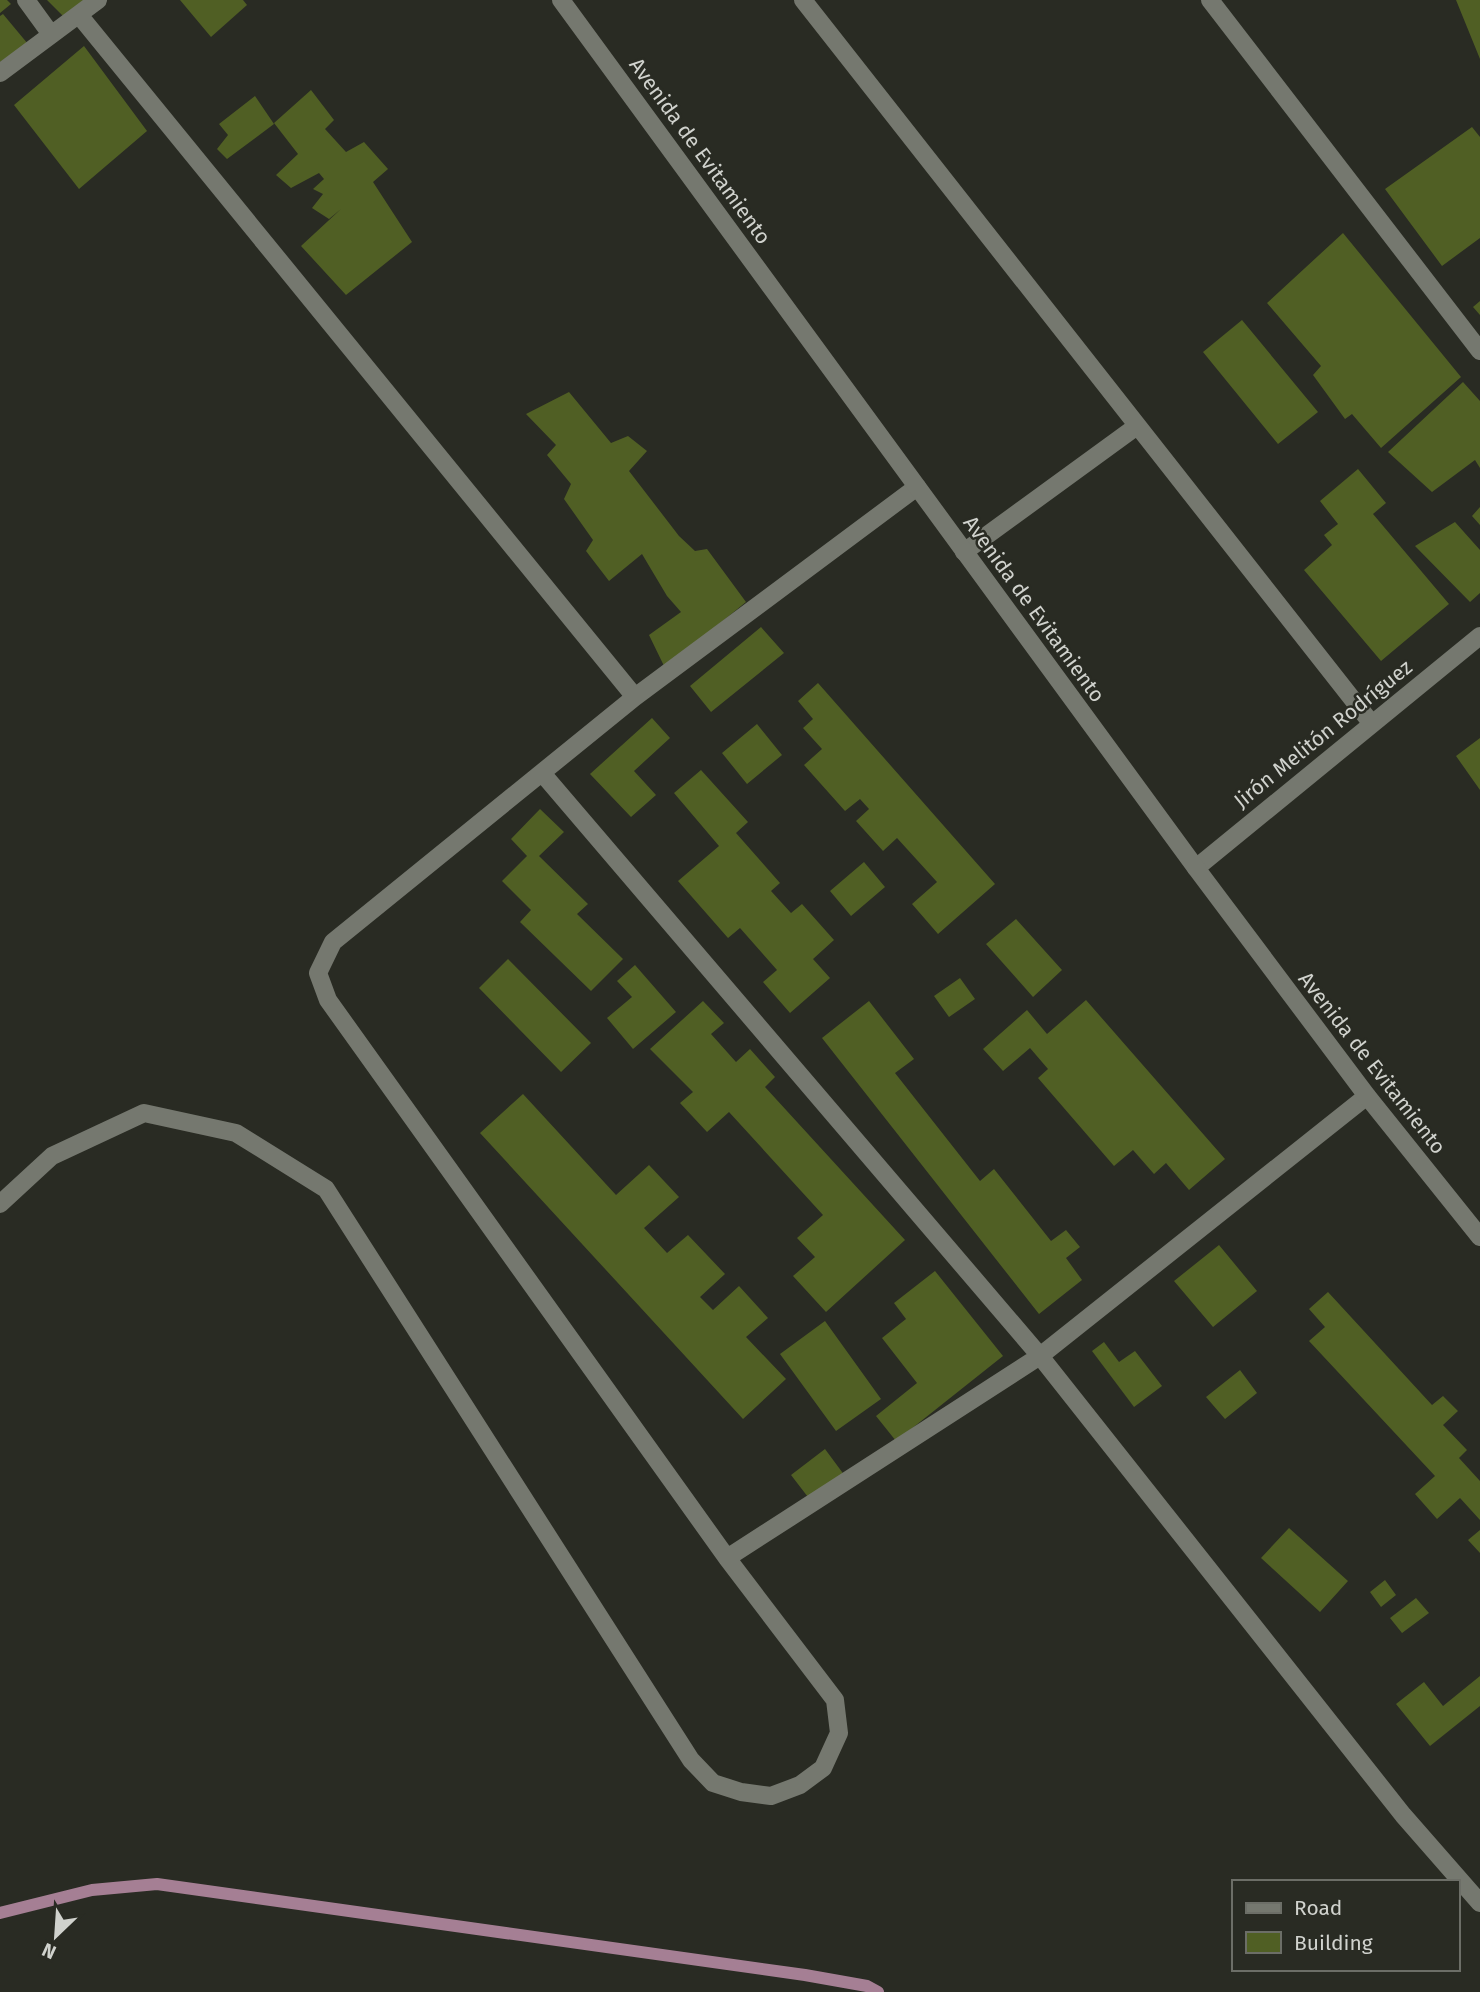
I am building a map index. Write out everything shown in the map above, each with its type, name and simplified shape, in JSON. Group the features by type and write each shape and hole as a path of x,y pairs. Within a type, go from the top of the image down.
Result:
{"street":[{"path":"26,0 51,33"},
{"path":"0,73 98,0"},
{"name":"Avenida de Evitamiento","path":"561,0 1196,868 1367,1097 1480,1237"},
{"path":"803,0 1372,724"},
{"path":"1210,0 1480,351"},
{"path":"79,15 635,697"},
{"path":"964,552 1137,426"},
{"path":"0,1203 52,1156 144,1113 236,1133 326,1189 691,1760 713,1783 741,1792 771,1796 800,1785 823,1768 839,1733 835,1700 727,1558 328,1000 318,973 333,942 635,697 917,487"},
{"name":"Jirón Melitón Rodríguez","path":"1196,868 1480,636"},
{"path":"542,773 1040,1356 1403,1815 1480,1903"},
{"path":"727,1558 1040,1356 1367,1097"}],"building":[{"path":"0,0 7,0 11,4 0,13"},
{"path":"47,0 87,0 63,16"},
{"path":"180,0 243,0 247,5 211,37"},
{"path":"1456,0 1480,0 1480,59"},
{"path":"3,14 28,44 0,62 0,16"},
{"path":"84,46 147,131 79,189 14,105"},
{"path":"311,90 334,120 325,129 346,152 364,142 388,169 373,182 412,242 346,295 301,246 341,209 329,219 312,208 323,194 313,189 324,179 319,173 291,188 276,175 298,154 274,123"},
{"path":"255,96 274,124 227,159 217,149 228,135 219,124"},
{"path":"1472,127 1480,137 1480,238 1442,266 1385,189"},
{"path":"1343,233 1461,377 1381,448 1352,414 1345,419 1313,375 1321,366 1267,303"},
{"path":"1480,301 1480,315 1473,307"},
{"path":"1242,320 1318,412 1278,444 1203,352"},
{"path":"1463,382 1480,401 1480,468 1475,460 1432,492 1388,452"},
{"path":"569,392 611,443 628,436 647,451 629,471 679,536 695,551 707,549 746,602 665,668 649,635 681,612 667,596 642,554 609,581 586,551 593,540 564,499 571,484 547,455 556,445 526,414"},
{"path":"1358,469 1386,503 1373,514 1449,604 1381,661 1304,570 1332,545 1324,535 1338,524 1320,501"},
{"path":"1480,507 1480,525 1472,516"},
{"path":"1455,522 1480,550 1480,593 1470,602 1415,546"},
{"path":"761,627 784,653 711,712 690,686"},
{"path":"818,683 995,884 938,934 912,904 937,882 897,838 883,851 856,821 869,809 860,799 845,811 804,765 822,749 803,728 813,719 798,701"},
{"path":"652,718 670,738 634,771 656,795 631,817 590,774"},
{"path":"757,724 782,755 747,784 722,753"},
{"path":"1480,738 1480,790 1456,756"},
{"path":"701,770 748,822 736,833 780,883 771,891 791,913 802,904 834,940 813,959 830,978 790,1013 763,982 777,970 740,928 728,938 678,881 719,846 674,793"},
{"path":"540,809 564,832 539,856 588,904 577,914 623,959 591,991 520,922 531,910 502,881 527,856 511,839"},
{"path":"864,862 885,887 851,916 830,891"},
{"path":"1016,919 1062,970 1033,997 986,944"},
{"path":"508,959 591,1043 561,1072 479,988"},
{"path":"635,965 676,1012 633,1049 607,1018 632,997 617,981"},
{"path":"960,978 975,999 949,1017 934,996"},
{"path":"1086,1000 1225,1159 1189,1190 1166,1163 1154,1174 1133,1150 1114,1166 1038,1078 1048,1069 1030,1048 1003,1071 983,1049 1027,1010 1047,1034"},
{"path":"703,1001 724,1023 711,1034 736,1062 750,1049 775,1077 765,1087 905,1240 826,1312 793,1276 815,1257 797,1238 823,1215 729,1112 707,1132 680,1103 693,1092 650,1049"},
{"path":"869,1001 914,1059 895,1073 980,1181 994,1169 1051,1241 1066,1230 1080,1247 1066,1258 1082,1280 1039,1314 822,1038"},
{"path":"523,1094 616,1195 649,1165 679,1197 644,1228 667,1253 688,1235 725,1274 700,1297 713,1310 739,1286 768,1318 746,1337 786,1379 743,1419 480,1133"},
{"path":"1219,1245 1257,1291 1213,1327 1174,1281"},
{"path":"935,1271 1003,1356 896,1441 876,1416 917,1383 882,1338 906,1319 894,1303"},
{"path":"1328,1292 1432,1405 1443,1396 1458,1411 1443,1425 1467,1450 1459,1458 1480,1481 1480,1520 1460,1498 1437,1519 1415,1494 1435,1476 1309,1341 1325,1327 1309,1309"},
{"path":"825,1321 881,1399 836,1431 780,1354"},
{"path":"1104,1342 1119,1362 1135,1351 1162,1386 1134,1407 1092,1351"},
{"path":"1240,1370 1257,1393 1225,1419 1206,1397"},
{"path":"825,1449 845,1476 811,1501 791,1475"},
{"path":"1289,1528 1348,1581 1320,1612 1261,1558"},
{"path":"1480,1530 1480,1553 1468,1540"},
{"path":"1385,1580 1396,1595 1381,1607 1370,1592"},
{"path":"1416,1598 1429,1613 1402,1633 1390,1618"},
{"path":"1480,1676 1480,1706 1430,1746 1396,1704 1424,1682 1443,1706"}],"waterway":[{"path":"0,1913 92,1890 157,1884 805,1975 867,1986 878,1992"}]}
